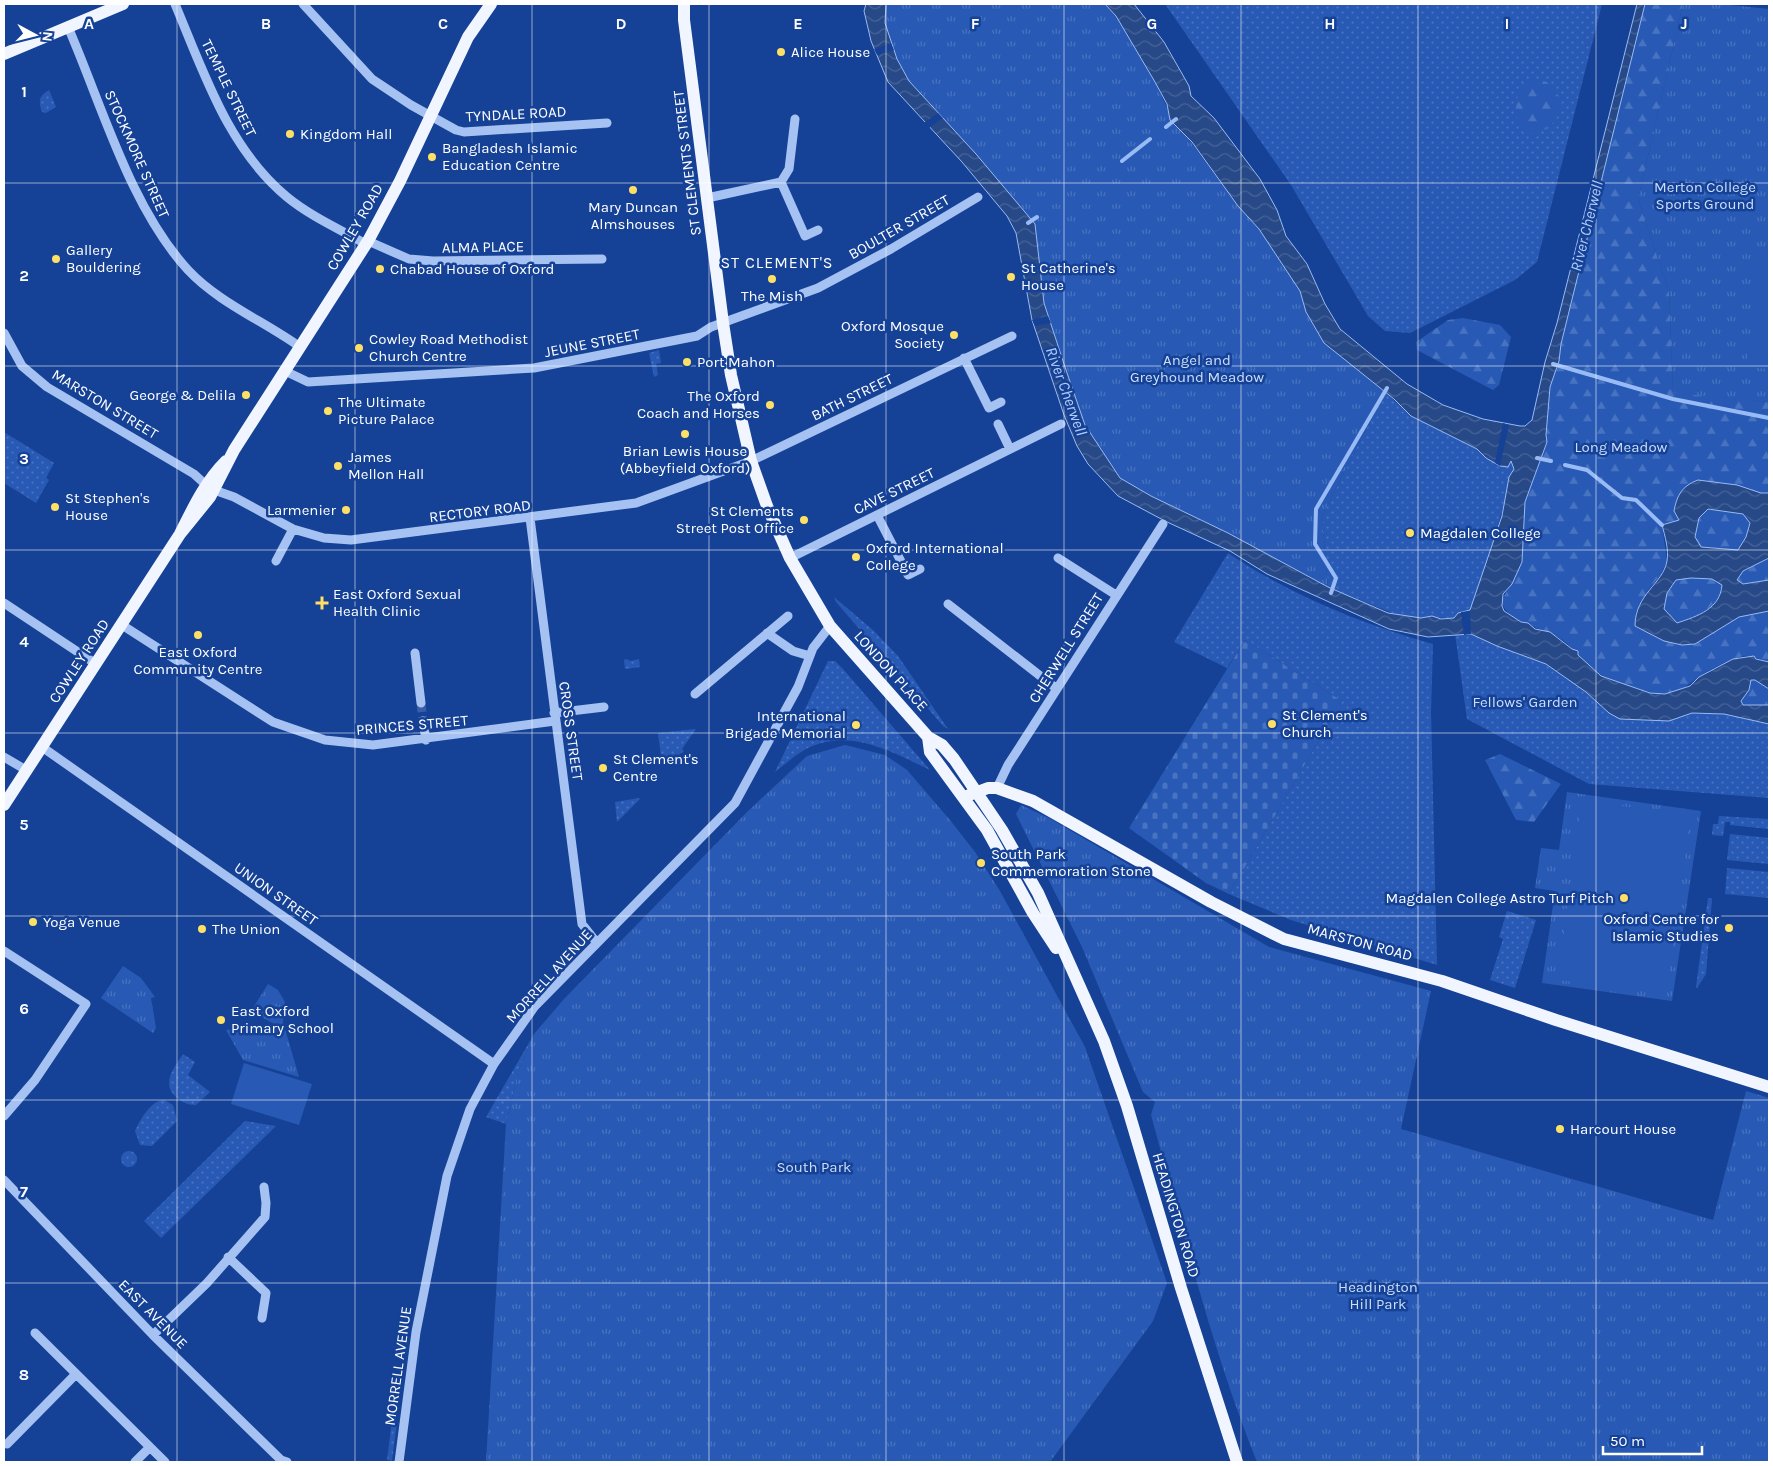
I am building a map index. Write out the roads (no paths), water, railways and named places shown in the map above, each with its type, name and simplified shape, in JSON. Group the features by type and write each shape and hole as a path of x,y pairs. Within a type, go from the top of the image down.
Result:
{"main road":[{"path":"4,54 123,4"},
{"name":"COWLEY ROAD","path":"4,804 210,487 215,472 230,457 367,243 400,182 468,37 491,4"},
{"name":"ST CLEMENTS STREET","path":"684,4 684,20 723,323 734,391 766,506 790,558 830,626"},
{"name":"LONDON PLACE","path":"830,626 928,737 942,745 977,792"},
{"name":"LONDON PLACE","path":"928,737 930,752 964,797"},
{"path":"964,797 988,788 997,788"},
{"name":"MARSTON ROAD","path":"997,788 1033,801 1211,902 1284,939 1442,981 1556,1020 1769,1087"},
{"name":"HEADINGTON ROAD","path":"977,792 1002,830 1038,893 1104,1041 1127,1106 1181,1288 1237,1462"},
{"name":"HEADINGTON ROAD","path":"964,797 987,830 1033,913 1077,980"}],"street":[{"name":"TEMPLE STREET","path":"175,4 221,111 239,144 263,175 289,198 367,243"},
{"name":"TYNDALE ROAD","path":"303,4 372,79 430,116 456,130 464,132 607,124"},
{"name":"STOCKMORE STREET","path":"68,27 136,191 156,230 196,276 225,299 300,347"},
{"path":"707,198 781,182 789,169 795,119"},
{"path":"781,182 804,236 818,230"},
{"name":"BOULTER STREET","path":"723,323 818,288 891,250 978,197"},
{"name":"ALMA PLACE","path":"367,243 409,259 433,261 602,259"},
{"name":"JEUNE STREET","path":"284,371 308,382 534,368 697,336 723,323"},
{"name":"MARSTON STREET","path":"4,333 22,366 47,387 194,474 210,487"},
{"name":"BATH STREET","path":"752,461 1012,336"},
{"path":"964,358 989,408 1001,402"},
{"path":"998,424 1010,449"},
{"name":"CAVE STREET","path":"790,558 1061,424"},
{"name":"RECTORY ROAD","path":"210,487 234,497 294,529 324,538 351,540 636,503 752,461"},
{"path":"877,515 908,575 920,569"},
{"name":"CROSS STREET","path":"530,518 582,924 597,943"},
{"name":"CHERWELL STREET","path":"997,788 1008,765 1163,524"},
{"path":"276,561 294,529"},
{"path":"1058,558 1116,595"},
{"path":"4,603 96,664"},
{"path":"948,604 1057,689"},
{"path":"695,694 788,616"},
{"name":"PRINCES STREET","path":"122,625 273,722 290,730 325,740 373,745 426,740 604,707"},
{"name":"MORRELL AVENUE","path":"399,1462 421,1302 447,1176 470,1109 494,1064 535,1006 735,803 790,703 817,642 830,626"},
{"path":"767,633 793,651 810,656"},
{"path":"415,653 421,703"},
{"path":"423,721 426,740"},
{"name":"UNION STREET","path":"42,747 494,1064"},
{"path":"4,757 26,770"},
{"path":"4,951 86,1004 36,1080 4,1116"},
{"name":"EAST AVENUE","path":"4,1180 153,1335 282,1461"},
{"path":"153,1335 207,1283 265,1217 264,1187"},
{"path":"228,1257 266,1294 262,1318"},
{"path":"35,1333 165,1462"},
{"path":"7,1444 76,1374"},
{"path":"135,1462 150,1447"}],"water":[{"name":"River Cherwell","path":"866,4 886,4 885,23 897,59 909,81 976,154 1035,224 1044,303 1066,370 1085,425 1120,478 1151,496 1228,533 1328,587 1388,613 1421,618 1432,616 1441,619 1454,618 1458,613 1470,610 1502,516 1509,477 1514,469 1511,461 1508,467 1500,466 1486,458 1477,449 1411,416 1394,399 1324,343 1306,312 1300,291 1259,229 1238,206 1192,142 1170,120 1167,104 1155,82 1116,16 1105,4 1134,4 1164,42 1189,86 1191,96 1214,118 1260,179 1277,210 1286,236 1307,264 1325,304 1340,329 1407,384 1443,405 1483,419 1525,426 1532,420 1545,362 1557,323 1637,4 1645,4 1561,344 1559,361 1550,387 1547,442 1525,502 1522,562 1512,584 1503,594 1502,606 1504,611 1521,622 1528,623 1535,629 1550,632 1572,649 1578,651 1578,655 1601,676 1650,693 1665,694 1690,686 1699,677 1733,659 1754,656 1756,659 1769,662 1769,689 1755,680 1751,680 1749,690 1741,701 1743,705 1769,705 1769,724 1724,714 1692,713 1669,721 1620,719 1609,713 1586,692 1546,664 1471,634 1428,637 1389,629 1267,574 1230,551 1165,521 1118,496 1088,464 1077,446 1064,415 1032,320 1016,233 1007,216 962,162 888,82 871,41 864,11"},
{"path":"1698,480 1737,485 1761,493 1769,493 1769,558 1743,571 1737,580 1743,584 1769,580 1769,611 1739,617 1695,644 1682,645 1664,641 1635,626 1636,615 1644,597 1660,576 1667,561 1667,548 1662,525 1679,520 1674,511 1677,500 1684,488","holes":["1708,509 1743,514 1750,523 1746,537 1738,550 1701,547 1695,537 1699,518","1691,578 1712,579 1722,585 1720,593 1717,600 1707,610 1677,623 1664,609 1667,593 1676,580"]}],"waterway":[{"path":"1166,127 1176,119"},
{"path":"1122,161 1150,139"},
{"path":"1028,223 1037,217"},
{"path":"1553,364 1673,399 1769,418"},
{"path":"1331,593 1336,578 1315,544 1316,509 1387,388"},
{"path":"1537,458 1551,461"},
{"path":"1565,465 1587,470 1622,498 1636,500 1662,525"}],"tunnel":[{"path":"421,703 423,721"}],"place":[{"name":"Alice House","path":"781,52"},
{"name":"Kingdom Hall","path":"290,134"},
{"name":"Bangladesh Islamic Education Centre","path":"432,157"},
{"name":"Mary Duncan Almshouses","path":"633,190"},
{"name":"Gallery Bouldering","path":"56,259"},
{"name":"Chabad House of Oxford","path":"380,269"},
{"name":"St Catherine's House","path":"1011,277"},
{"name":"The Mish","path":"772,279"},
{"name":"Oxford Mosque Society","path":"954,335"},
{"name":"Cowley Road Methodist Church Centre","path":"359,348"},
{"name":"Port Mahon","path":"687,362"},
{"name":"George & Delila","path":"246,395"},
{"name":"The Oxford Coach and Horses","path":"770,405"},
{"name":"The Ultimate Picture Palace","path":"328,411"},
{"name":"Brian Lewis House (Abbeyfield Oxford)","path":"685,434"},
{"name":"James Mellon Hall","path":"338,466"},
{"name":"St Stephen's House","path":"55,507"},
{"name":"Larmenier","path":"346,510"},
{"name":"St Clements Street Post Office","path":"804,520"},
{"name":"Magdalen College","path":"1410,533"},
{"name":"Oxford International College","path":"856,557"},
{"name":"East Oxford Sexual Health Clinic","path":"322,603"},
{"name":"East Oxford Community Centre","path":"198,635"},
{"name":"St Clement's Church","path":"1272,724"},
{"name":"International Brigade Memorial","path":"856,725"},
{"name":"St Clement's Centre","path":"603,768"},
{"name":"South Park Commemoration Stone","path":"981,863"},
{"name":"Magdalen College Astro Turf Pitch","path":"1624,898"},
{"name":"Yoga Venue","path":"33,922"},
{"name":"Oxford Centre for Islamic Studies","path":"1729,928"},
{"name":"The Union","path":"202,929"},
{"name":"East Oxford Primary School","path":"221,1020"},
{"name":"Harcourt House","path":"1560,1129"}],"district":[{"name":"ST CLEMENT'S","path":"777,262"}],"park label":[{"name":"Merton College Sports Ground","path":"1705,196"},
{"name":"Angel and Greyhound Meadow","path":"1197,368"},
{"name":"Long Meadow","path":"1621,447"},
{"name":"Fellows' Garden","path":"1525,702"},
{"name":"South Park","path":"814,1167"},
{"name":"Headington Hill Park","path":"1378,1296"}]}
